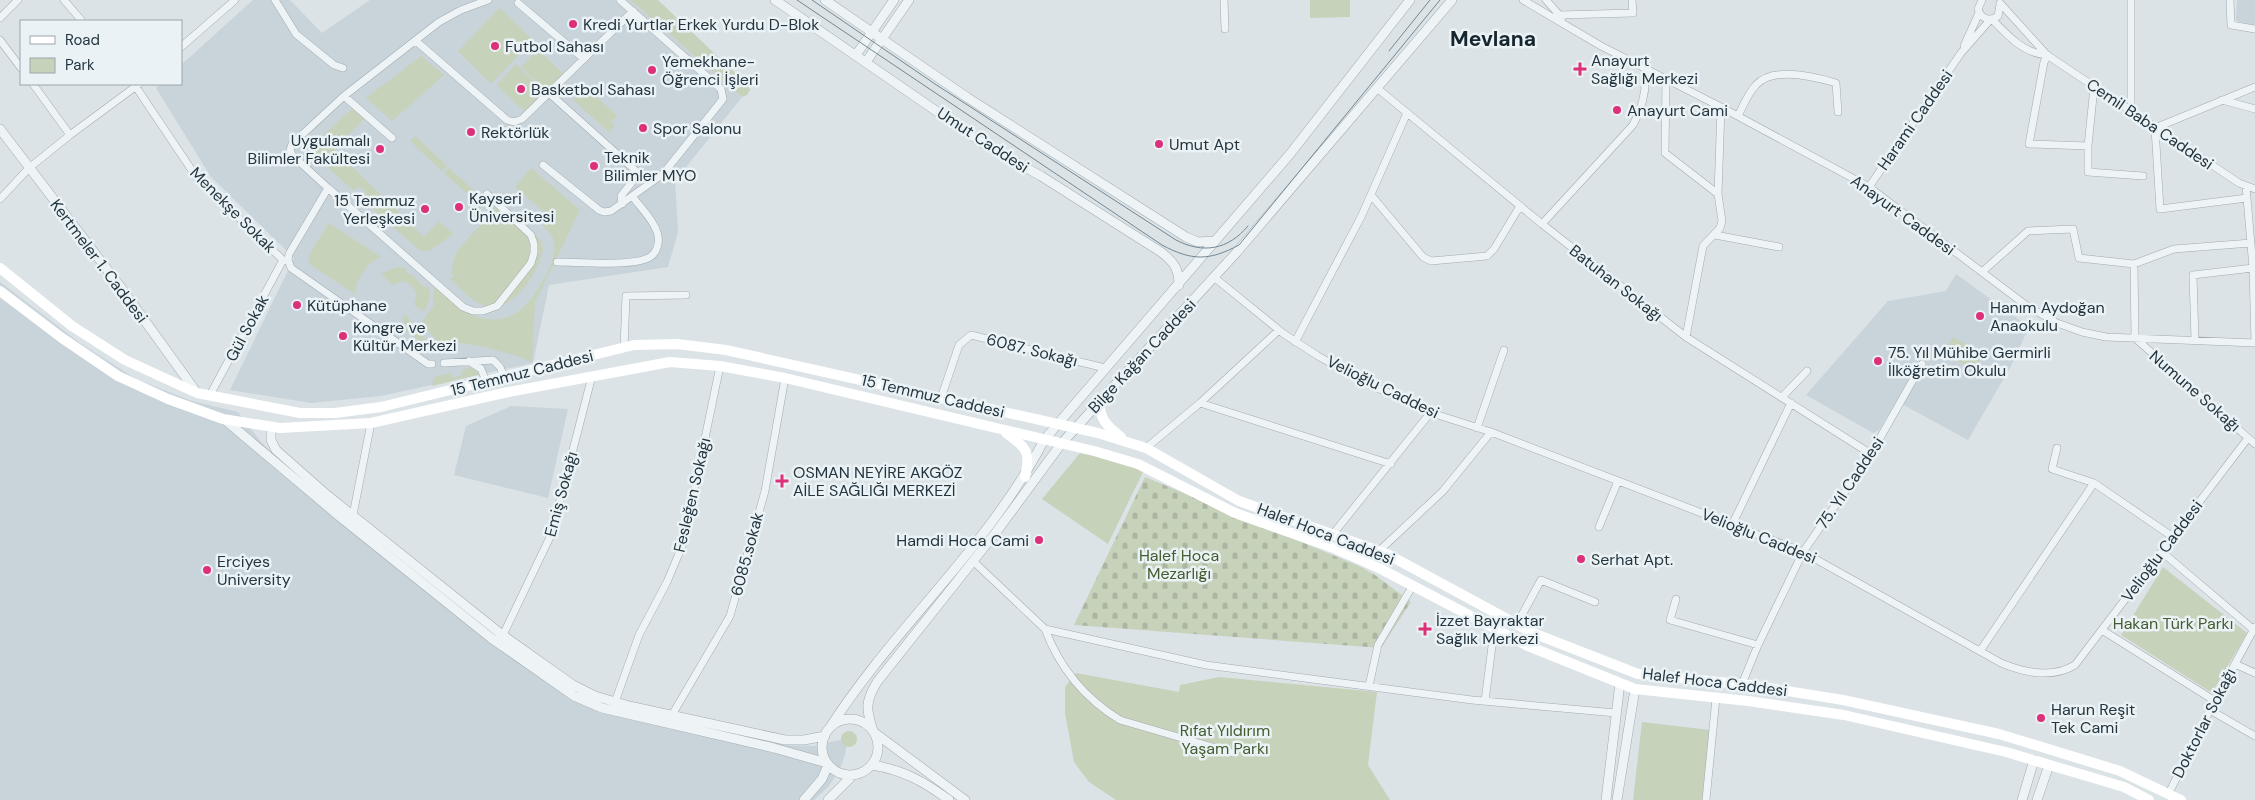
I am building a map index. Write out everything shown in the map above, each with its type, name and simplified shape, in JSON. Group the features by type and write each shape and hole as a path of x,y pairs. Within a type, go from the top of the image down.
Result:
{"main road":[{"name":"15 Temmuz Caddesi","path":"0,268 72,326 125,360 197,393 300,413 336,413 381,407 624,348 677,344 726,350 1075,428"},
{"name":"15 Temmuz Caddesi","path":"0,291 62,338 118,376 168,399 223,418 271,427 312,427 370,423 508,392 670,362 720,366 785,378 1061,444"},
{"path":"504,376 508,392"},
{"path":"486,381 490,396"},
{"path":"223,418 222,408 227,398"},
{"path":"1100,401 1099,408 1105,423 1126,440"},
{"path":"266,406 272,417 271,427"},
{"name":"Halef Hoca Caddesi","path":"1075,428 1126,440 1146,448 1239,501 1379,551 1534,633 1638,674 1742,684 1843,700 2008,736 2120,771 2181,800"},
{"path":"1001,430 1021,445 1027,453 1029,461 1025,476"},
{"name":"Halef Hoca Caddesi","path":"1061,444 1138,464 1235,512 1331,547 1413,585 1528,646 1635,689 1844,715 2006,752 2124,787 2149,800"}],"street":[{"path":"0,18 18,0"},
{"path":"64,0 81,20"},
{"path":"182,46 235,0"},
{"path":"275,0 296,34 334,65 343,68"},
{"path":"487,194 531,236 534,244 534,253 531,263 501,302 491,309 478,311 463,307 292,155 290,146 344,96 431,28 450,15 488,0"},
{"path":"544,164 601,211 611,211 663,174 722,101 724,96 721,89 620,0"},
{"name":"Umut Caddesi","path":"775,0 987,146 1041,176 1161,252 1174,263 1177,269 1179,285"},
{"name":"Umut Caddesi","path":"825,0 871,33 1186,237 1198,242 1215,242"},
{"path":"866,62 909,0"},
{"path":"1224,0 1225,28"},
{"name":"Bilge Kağan Caddesi","path":"827,732 851,696 990,524 1025,476 1044,440 1290,154 1410,0"},
{"name":"Bilge Kağan Caddesi","path":"874,732 866,710 872,690 1061,444 1215,278 1452,0"},
{"path":"1523,0 1567,24"},
{"path":"1546,0 1567,24"},
{"path":"1559,15 1633,13 1632,0"},
{"path":"1971,0 1978,11"},
{"path":"1961,53 1982,0"},
{"path":"2130,111 2131,0"},
{"path":"2230,0 2231,25 2255,29"},
{"path":"856,55 891,2"},
{"path":"1961,53 1991,20 1998,16 2000,12 1999,2"},
{"name":"Cemil Baba Caddesi","path":"1999,2 2047,55 2155,128 2246,186 2255,189"},
{"path":"518,3 584,59"},
{"path":"416,41 510,121 522,119 633,11"},
{"name":"Cemil Baba Caddesi","path":"1978,11 2019,44 2040,54 2047,55"},
{"name":"Anayurt Caddesi","path":"1567,24 1601,46 1721,107 1869,187 2027,306 2057,323 2106,337 2255,343"},
{"path":"0,40 20,67"},
{"name":"Harami Caddesi","path":"1869,187 1961,53"},
{"path":"2047,55 2044,62 2029,144 2088,146"},
{"path":"1542,224 1633,125 1645,94 1645,68"},
{"path":"1738,116 1756,84 1770,78 1786,75 1818,78 1836,83 1838,112"},
{"path":"1666,79 1665,153 1718,194"},
{"path":"34,85 70,135"},
{"path":"0,199 29,168 137,85"},
{"name":"Menekşe Sokak","path":"137,85 197,178 283,260"},
{"path":"2094,87 2088,146 2088,172 2142,176"},
{"path":"2247,198 2160,210 2155,128 2255,87"},
{"name":"Batuhan Sokağı","path":"1377,88 1542,224 1686,337 1872,454"},
{"path":"549,93 636,170 636,177 621,196 622,204"},
{"path":"344,96 392,138"},
{"path":"2222,100 2255,109"},
{"path":"1686,337 1703,246 1714,235 1722,221 1718,194 1721,107"},
{"path":"1295,342 1371,195 1407,113"},
{"name":"Kertmeler 1. Caddesi","path":"0,129 119,285 197,393"},
{"path":"2246,186 2253,268 2255,343"},
{"path":"328,188 289,254 288,260 291,268 428,364 432,364"},
{"path":"1371,195 1423,257 1431,261 1487,256 1494,249 1520,206"},
{"path":"557,262 619,263 647,258 653,254 658,244 656,228 632,196"},
{"path":"1982,272 2028,231 2072,228 2079,258 2134,264 2174,249 2251,243"},
{"path":"1714,235 1779,247"},
{"name":"Gül Sokak","path":"210,395 283,260"},
{"path":"2134,264 2135,338"},
{"path":"2195,340 2193,275 2253,268"},
{"name":"Velioğlu Caddesi","path":"1215,278 1295,342 1366,383 1431,412 1491,432 1803,552 2001,663 2019,669 2046,674 2060,672 2075,665 2248,438"},
{"path":"624,348 626,296 686,295"},
{"path":"1146,448 1200,403 1279,330"},
{"name":"6087. Sokağı","path":"941,398 959,345 971,335 1105,368"},
{"name":"Numune Sokağı","path":"2135,338 2255,444"},
{"path":"1477,428 1504,350"},
{"path":"444,363 493,360 500,366 504,376"},
{"path":"469,361 481,369 486,381"},
{"name":"75. Yıl Caddesi","path":"1742,684 1758,645 1803,552 1872,454 1922,364"},
{"name":"Fesleğen Sokağı","path":"615,702 639,635 667,582 683,544 720,366"},
{"path":"1782,397 1807,371"},
{"name":"Emiş Sokağı","path":"503,635 551,535 592,376"},
{"name":"6085.sokak","path":"672,715 730,616 764,491 785,378"},
{"path":"1200,403 1391,464"},
{"path":"1732,525 1791,403"},
{"path":"1333,534 1431,412"},
{"path":"223,418 324,504 491,638 574,696 602,708 774,748 828,764"},
{"path":"353,515 370,423"},
{"path":"271,427 271,440 276,450 353,515 503,635 573,685 595,696 615,702 785,740 804,740 827,732"},
{"path":"1379,551 1443,491 1491,432"},
{"path":"2057,448 2052,469 2094,484 2173,537"},
{"path":"1599,527 1618,481"},
{"path":"1980,651 2094,484"},
{"path":"2162,552 2254,628"},
{"path":"973,561 1046,629 1055,653 1071,678 1092,700 1120,720 1233,753"},
{"path":"1517,624 1541,580 1595,602"},
{"path":"1369,686 1378,645 1413,585"},
{"path":"1676,599 1670,620 1758,645"},
{"name":"Doktorlar Sokağı","path":"2169,793 2210,710 2254,628"},
{"path":"1046,629 1206,665 1485,701 1616,712"},
{"path":"1485,701 1492,646 1499,630"},
{"path":"2102,630 2215,701"},
{"path":"2235,664 2255,673"},
{"path":"1606,800 1620,682"},
{"path":"1617,800 1635,689"},
{"path":"1706,800 1716,698"},
{"path":"2210,710 2255,736"},
{"path":"852,775 838,773 828,764 822,750 827,732 834,724 848,719 862,722 965,800"},
{"path":"828,800 852,775 866,770 872,765 878,752 874,732"},
{"path":"2022,800 2034,760"},
{"path":"804,800 822,779 828,764"},
{"path":"872,765 895,769 907,774 949,800"},
{"path":"2037,800 2049,765"}],"shaded area":[{"name":"Kayseri Üniversitesi","path":"253,0 290,0 322,33 370,0 630,0 742,97 675,181 678,232 668,267 549,285 533,363 381,396 311,403 230,390 294,258 211,177 156,88 160,85 182,85 182,64"},
{"path":"2237,0 2255,0 2255,26 2236,21"},
{"path":"1956,274 2029,327 2011,366 1968,440 1900,403 1933,340 1879,430 1873,433 1806,395 1888,301 1946,291"},
{"name":"Erciyes University","path":"0,282 80,343 136,379 192,401 238,412 261,442 284,465 509,645 572,689 614,706 783,745 814,746 848,738 845,755 839,771 828,787 814,800 0,800"},
{"path":"511,406 568,409 548,498 454,475 466,426"}],"green space":[{"path":"630,0 658,0 748,85 750,90 747,95 742,97"},
{"path":"1310,0 1350,0 1350,17 1310,18"},
{"name":"Futbol Sahası","path":"500,8 533,40 491,84 458,51"},
{"path":"538,50 568,78 551,95 521,67"},
{"path":"421,56 444,75 392,121 366,98"},
{"name":"Basketbol Sahası","path":"516,64 545,92 526,113 497,85"},
{"path":"585,87 617,115 611,122 615,125 609,132 573,100"},
{"path":"354,107 370,113 334,149 424,237 439,221 453,234 429,251 420,251 362,199 366,192 360,187 353,190 311,152 316,146 314,143"},
{"path":"415,136 447,166 442,171 410,141"},
{"path":"449,168 486,201 474,217 472,215 480,205 444,173"},
{"path":"531,168 580,210 535,302 532,362 478,346 448,342 438,343 422,322 433,307 434,286 472,314 495,320 508,317 525,306 544,279 555,249 550,233 543,226 549,216 515,187"},
{"path":"499,204 540,239 543,249 536,269 523,289 515,298 495,307 485,306 470,298 449,278 454,277 451,271 456,252"},
{"path":"329,223 381,257 371,263 363,272 355,294 309,264 309,255"},
{"path":"397,267 406,268 405,272 414,276 423,287 429,287 430,299 424,312 414,305 417,293 410,284 403,281 392,285 381,274"},
{"path":"406,315 428,342 424,345 403,328 403,317"},
{"path":"1953,337 1983,354 1974,370 1944,354"},
{"path":"470,367 481,374 432,386 434,377 451,373 452,378 462,375 461,371"},
{"path":"1080,453 1106,457 1144,470 1108,544 1042,499"},
{"name":"Halef Hoca Mezarlığı","path":"1145,477 1359,566 1375,575 1411,602 1381,648 1074,625"},
{"name":"Hakan Türk Parkı","path":"2163,567 2247,633 2212,693 2121,635"},
{"name":"Rıfat Yıldırım Yaşam Parkı","path":"1076,673 1179,692 1180,685 1219,677 1377,692 1368,765 1390,800 1116,800 1089,782 1074,762 1065,713 1065,687"},
{"path":"1642,722 1710,730 1702,800 1633,800"},
{"path":"849,731 857,739 849,747 841,739"}],"tram line":[{"path":"797,0 1162,245 1182,254 1200,257 1219,254 1239,245 1440,0"},
{"path":"812,0 935,84 1176,240 1196,247 1215,247 1224,245 1232,240 1248,226"},
{"path":"1389,51 1430,0"}],"place":[{"name":"Kredi Yurtlar Erkek Yurdu D-Blok","path":"573,24"},
{"name":"Futbol Sahası","path":"495,46"},
{"name":"Anayurt Sağlığı Merkezi","path":"1580,69"},
{"name":"Yemekhane- Öğrenci İşleri","path":"652,70"},
{"name":"Basketbol Sahası","path":"521,89"},
{"name":"Anayurt Cami","path":"1617,110"},
{"name":"Spor Salonu","path":"643,128"},
{"name":"Rektörlük","path":"471,132"},
{"name":"Umut Apt","path":"1159,144"},
{"name":"Uygulamalı Bilimler Fakültesi","path":"380,149"},
{"name":"Teknik Bilimler MYO","path":"594,166"},
{"name":"Kayseri Üniversitesi","path":"459,207"},
{"name":"15 Temmuz Yerleşkesi","path":"425,209"},
{"name":"Kütüphane","path":"297,305"},
{"name":"Hanım Aydoğan Anaokulu","path":"1980,316"},
{"name":"Kongre ve Kültür Merkezi","path":"343,336"},
{"name":"75. Yıl Mühibe Germirli İlköğretim Okulu","path":"1878,361"},
{"name":"OSMAN NEYİRE AKGÖZ AİLE SAĞLIĞI MERKEZİ","path":"782,481"},
{"name":"Hamdi Hoca Cami","path":"1039,540"},
{"name":"Serhat Apt.","path":"1581,559"},
{"name":"Erciyes University","path":"207,570"},
{"name":"İzzet Bayraktar Sağlık Merkezi","path":"1425,629"},
{"name":"Harun Reşit Tek Cami","path":"2041,718"}],"district":[{"name":"Mevlana","path":"1493,39"}]}
